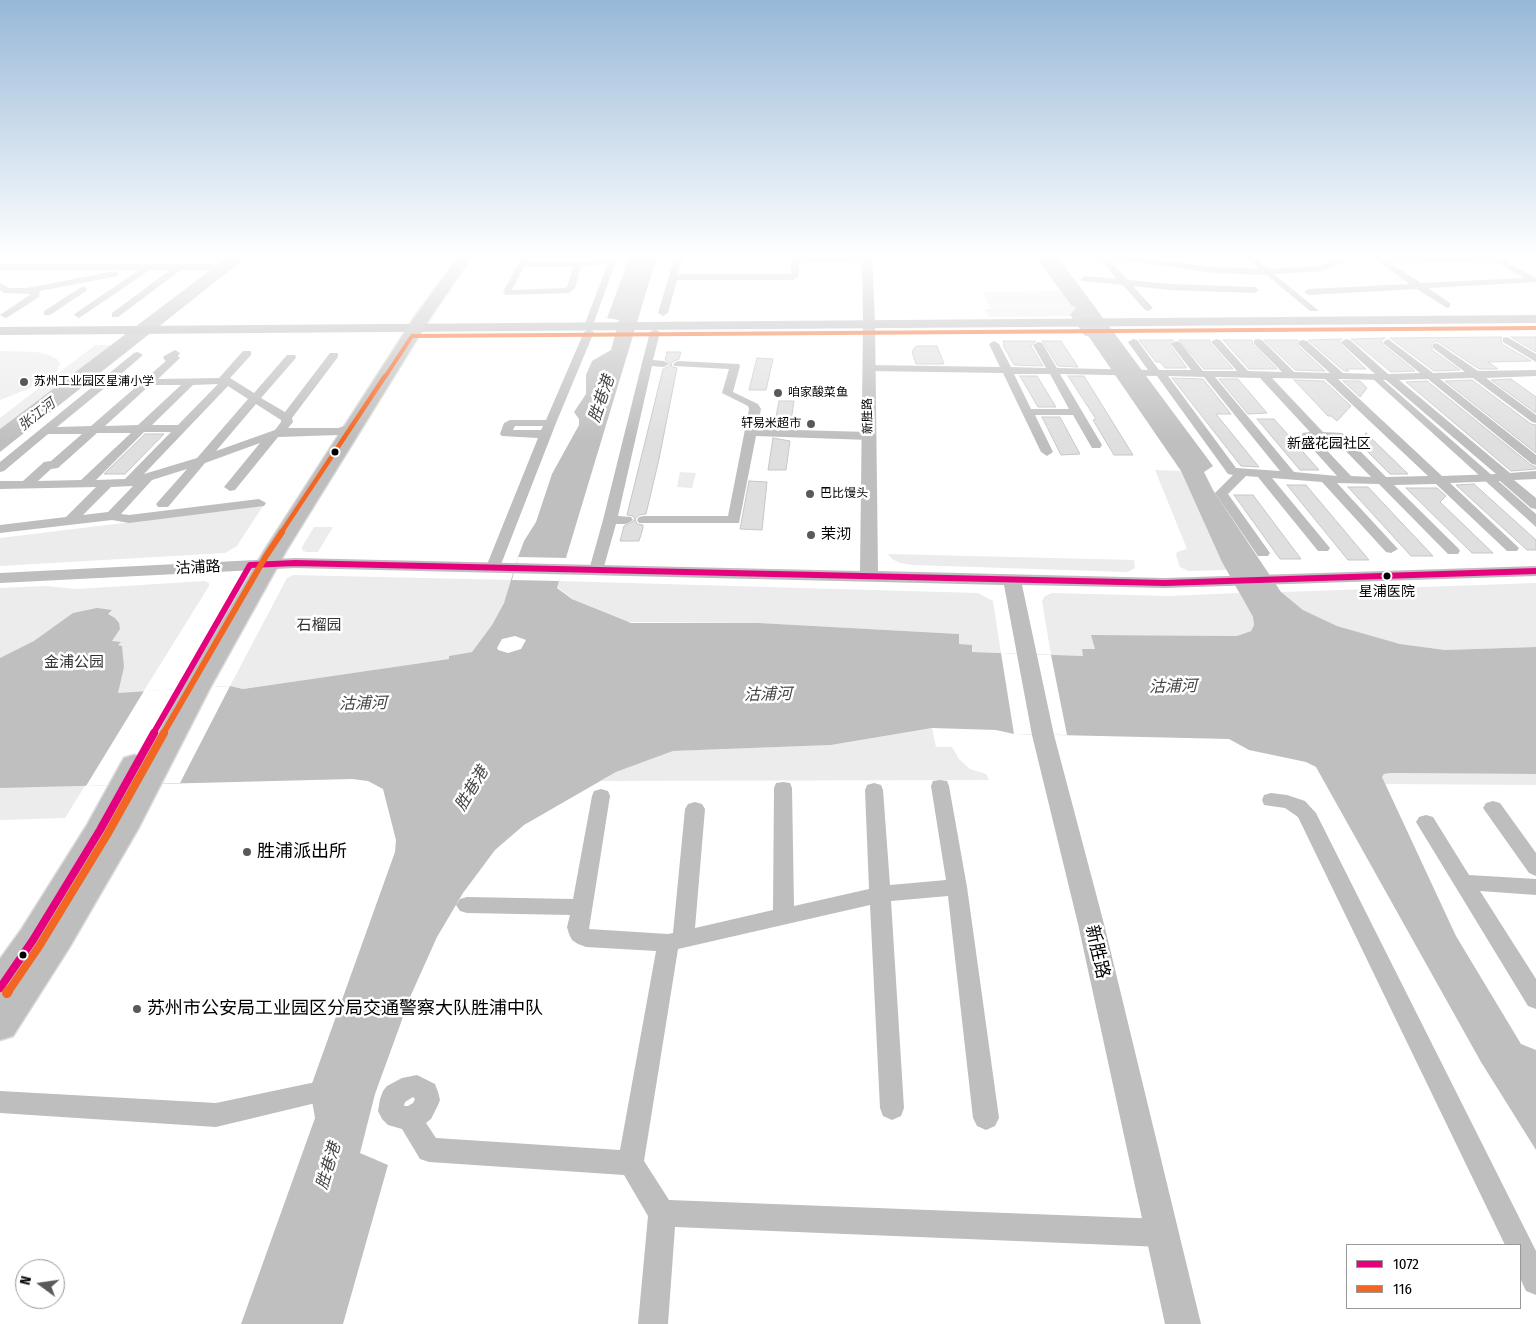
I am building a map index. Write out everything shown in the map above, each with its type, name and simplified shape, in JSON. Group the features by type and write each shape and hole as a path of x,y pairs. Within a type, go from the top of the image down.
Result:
{"main road":[{"path":"0,988 33,940 90,847 134,784 186,689 259,565 346,426 418,318"},
{"path":"410,330 419,318"},
{"path":"1111,325 1536,319"},
{"path":"0,338 157,333 410,330 1075,325 1536,326"},
{"path":"637,329 653,339 869,327"},
{"path":"0,331 124,334"},
{"path":"0,1024 57,938 122,829 134,784"}],"street":[{"path":"493,567 548,428 579,357 593,318"},
{"name":"新胜路","path":"869,318 869,577"},
{"path":"596,570 610,520 653,339"},
{"path":"1507,340 1536,360"},
{"path":"1526,341 1536,348"},
{"path":"1133,342 1153,372 1232,471 1263,475 1348,480 1478,479 1536,475"},
{"path":"1216,342 1245,374"},
{"path":"1258,342 1291,375"},
{"path":"1346,342 1536,505"},
{"path":"1388,342 1536,461"},
{"path":"1303,343 1438,480 1512,548"},
{"path":"994,344 1047,452"},
{"path":"1176,344 1291,477"},
{"path":"1038,345 1096,445"},
{"path":"1437,346 1536,420"},
{"path":"26,485 48,465 54,465 174,358 168,358 175,352"},
{"path":"227,381 224,378 247,353"},
{"path":"0,468 138,355"},
{"path":"230,487 276,433 334,355"},
{"path":"163,504 292,357"},
{"path":"647,363 664,364"},
{"path":"644,520 734,520 755,409 752,404 727,393 736,366 707,370 678,364"},
{"path":"868,368 1387,377 1432,377 1536,372"},
{"path":"1522,373 1536,383"},
{"path":"1263,375 1320,436"},
{"path":"105,383 227,381 286,420 346,426"},
{"path":"128,483 227,381"},
{"path":"84,484 190,382"},
{"path":"1028,412 1077,412"},
{"path":"0,485 128,483 202,460 276,433 346,426"},
{"path":"45,431 181,428"},
{"path":"508,429 548,428"},
{"path":"752,432 868,436"},
{"path":"1348,480 1307,436 1338,436 1453,551"},
{"path":"1242,473 1221,493 1262,554"},
{"path":"1263,475 1323,548"},
{"path":"112,516 148,477"},
{"path":"1326,479 1392,549"},
{"path":"70,521 107,484"},
{"path":"0,529 112,516 129,519 259,503"},
{"path":"610,520 626,520"},
{"name":"沽浦路","path":"0,578 259,565 493,567 1012,581 1165,583 1536,571"},
{"name":"新胜路","path":"1012,581 1043,735 1091,924 1183,1324"},
{"path":"940,786 957,886 986,1118"},
{"path":"783,788 784,916"},
{"path":"874,790 892,1108"},
{"path":"601,796 578,926 580,934 586,938 675,941 881,894 957,886"},
{"path":"1271,800 1287,802 1298,806 1306,813 1518,1244"},
{"path":"1493,808 1536,868"},
{"path":"653,1324 662,1212 631,1163 675,941 695,809"},
{"path":"1426,822 1536,998"},
{"path":"1464,882 1536,887"},
{"path":"467,905 581,907"},
{"path":"0,1102 216,1115 311,1094"},
{"path":"409,1118 429,1150 631,1163"},
{"path":"662,1212 1162,1233"},
{"path":"1521,1250 1536,1281"}],"green space":[{"path":"95,345 112,345 0,429 0,418"},
{"path":"0,351 38,352 57,359 60,364 57,371 46,380 0,400"},
{"path":"1155,470 1181,471 1227,570 1188,571 1180,567 1176,555 1177,552 1187,549"},
{"path":"680,472 696,473 692,488 677,487"},
{"path":"263,506 237,546 225,553 0,566 0,538"},
{"path":"314,527 333,527 318,552 306,552 302,550 302,547"},
{"path":"888,554 1134,560 1135,568 1128,572 912,565 900,563 892,559"},
{"name":"石榴园","path":"293,575 512,580 504,603 492,625 472,652 449,656 449,659 243,689 230,686 287,578"},
{"name":"金浦公园","path":"205,581 209,583 209,586 65,818 0,820 0,588 45,586 77,589"},
{"path":"559,581 978,593 993,601 1001,653 972,652 959,644 959,634 759,623 627,622 573,599 557,587"},
{"path":"1536,583 1536,647 1445,650 1400,644 1337,626 1303,610 1281,592"},
{"path":"1052,593 1169,596 1239,593 1253,617 1254,625 1251,631 1237,636 1091,635 1096,649 1083,656 1051,655 1042,601 1045,596"},
{"path":"932,728 936,747 952,747 959,759 970,769 986,774 989,780 601,781 616,772 673,751 831,745"},
{"path":"1384,774 1536,774 1536,785 1385,784 1382,777"}],"water":[{"name":"张江河","path":"147,318 170,318 0,452 0,429"},
{"path":"607,318 638,318 557,588 572,599 631,623 759,623 959,634 959,644 972,645 972,652 1083,656 1082,649 1095,649 1091,635 1237,636 1251,631 1254,625 1253,617 1222,562 1181,471 1089,337 1084,335 1072,318 1103,318 1213,466 1204,472 1213,490 1281,592 1303,610 1337,626 1400,644 1445,650 1536,647 1536,774 1390,773 1384,774 1382,777 1456,936 1521,1044 1536,1050 1536,1150 1481,1062 1316,767 1306,762 1249,750 1229,739 1014,734 996,730 932,728 831,745 673,751 616,772 524,825 495,850 463,893 437,937 411,995 375,1094 360,1153 388,1165 343,1324 241,1324 315,1118 310,1089 395,852 396,840 383,789 368,781 352,779 0,788 0,658 34,641 73,613 97,608 112,610 108,614 119,623 120,629 112,641 121,642 118,645 122,646 124,667 118,693 230,686 243,689 449,659 449,656 472,652 492,625 504,603 518,557 524,541 536,522 552,474 579,425 579,419 574,412 586,394 586,375 592,361 611,350 619,320","holes":["515,636 526,640 521,649 508,653 497,648 502,639"]},
{"path":"1373,379 1382,379 1536,514 1536,527"}],"pier":[{"path":"518,557 567,558 559,581 512,580"},
{"path":"1001,653 1051,655 1067,735 1014,734"},
{"path":"230,686 180,783 86,786 144,691"}],"building":[{"path":"1501,337 1502,344 1531,361 1488,362 1498,369 1479,369 1437,341 1432,343 1432,350 1460,370 1434,371 1390,338"},
{"path":"1511,337 1536,337 1536,352"},
{"path":"1385,338 1381,341 1383,345 1415,371 1391,372 1351,339"},
{"path":"1342,339 1339,341 1341,345 1366,369 1346,369 1349,371 1344,371 1308,340"},
{"path":"1139,340 1174,340 1170,345 1187,368 1165,368 1160,362 1156,362"},
{"path":"1179,340 1210,340 1210,343 1233,369 1204,369"},
{"path":"1223,340 1252,340 1253,345 1277,369 1249,369"},
{"path":"1264,340 1298,340 1298,346 1325,371 1295,370"},
{"path":"1003,341 1036,341 1031,346 1043,366 1014,365 1003,345 1005,345"},
{"path":"1042,341 1061,341 1078,367 1058,366"},
{"path":"937,346 944,364 916,364 912,352 915,347"},
{"path":"667,352 681,352 679,359 671,363 672,367 677,368 646,514 639,515 635,519 637,524 643,525 643,528 639,541 620,541 624,526 635,520 633,516 627,515 663,369 671,365 665,360"},
{"path":"757,358 773,359 766,390 749,390"},
{"path":"1020,376 1037,376 1056,407 1038,407"},
{"path":"1068,376 1084,376 1133,455 1114,455 1093,420 1096,419"},
{"path":"1172,378 1203,379 1231,414 1216,414 1259,467 1241,466"},
{"path":"1219,379 1238,379 1267,413 1248,414"},
{"path":"1511,379 1536,397 1536,413 1491,380"},
{"path":"1294,380 1324,381 1351,406 1337,421 1328,416"},
{"path":"1472,380 1531,424 1536,425 1536,453 1445,381"},
{"path":"1343,381 1360,381 1367,388 1360,397"},
{"path":"1427,381 1531,465 1536,467 1536,469 1511,471 1406,382"},
{"path":"779,401 794,401 790,428 774,427"},
{"path":"1042,417 1060,417 1080,454 1061,455"},
{"path":"1257,419 1274,419 1319,470 1300,470"},
{"path":"1366,433 1408,474 1390,474 1358,442"},
{"path":"145,434 164,434 125,474 104,474"},
{"path":"773,438 790,441 786,470 768,470"},
{"path":"749,481 767,482 762,530 740,529"},
{"path":"1474,484 1536,540 1536,550 1527,550 1456,485"},
{"path":"1287,485 1306,485 1369,560 1348,560"},
{"path":"1348,487 1368,487 1433,556 1411,556"},
{"path":"1406,488 1437,488 1446,496 1440,502 1493,553 1472,553"},
{"path":"1234,495 1253,495 1301,559 1280,559"}],"transit line":[{"name":"116","path":"7,993 40,945 107,835 185,694 266,556 412,336 1536,328"},
{"name":"1072","path":"0,988 33,940 100,830 177,690 250,565 295,563 1165,583 1536,571"}],"place":[{"name":"苏州工业园区星浦小学","path":"24,382"},
{"name":"咱家酸菜鱼","path":"778,393"},
{"name":"轩易米超市","path":"811,424"},
{"name":"巴比馒头","path":"810,494"},
{"name":"茉沏","path":"811,535"},
{"name":"星浦医院","path":"1387,576"},
{"name":"胜浦派出所","path":"247,852"},
{"name":"苏州市公安局工业园区分局交通警察大队胜浦中队","path":"137,1009"}],"district":[{"name":"新盛花园社区","path":"1329,444"}],"water label":[{"name":"胜巷港","path":"602,399"},
{"name":"沽浦河","path":"1173,687"},
{"name":"沽浦河","path":"768,695"},
{"name":"沽浦河","path":"363,704"},
{"name":"胜巷港","path":"472,789"},
{"name":"胜巷港","path":"329,1166"}]}
